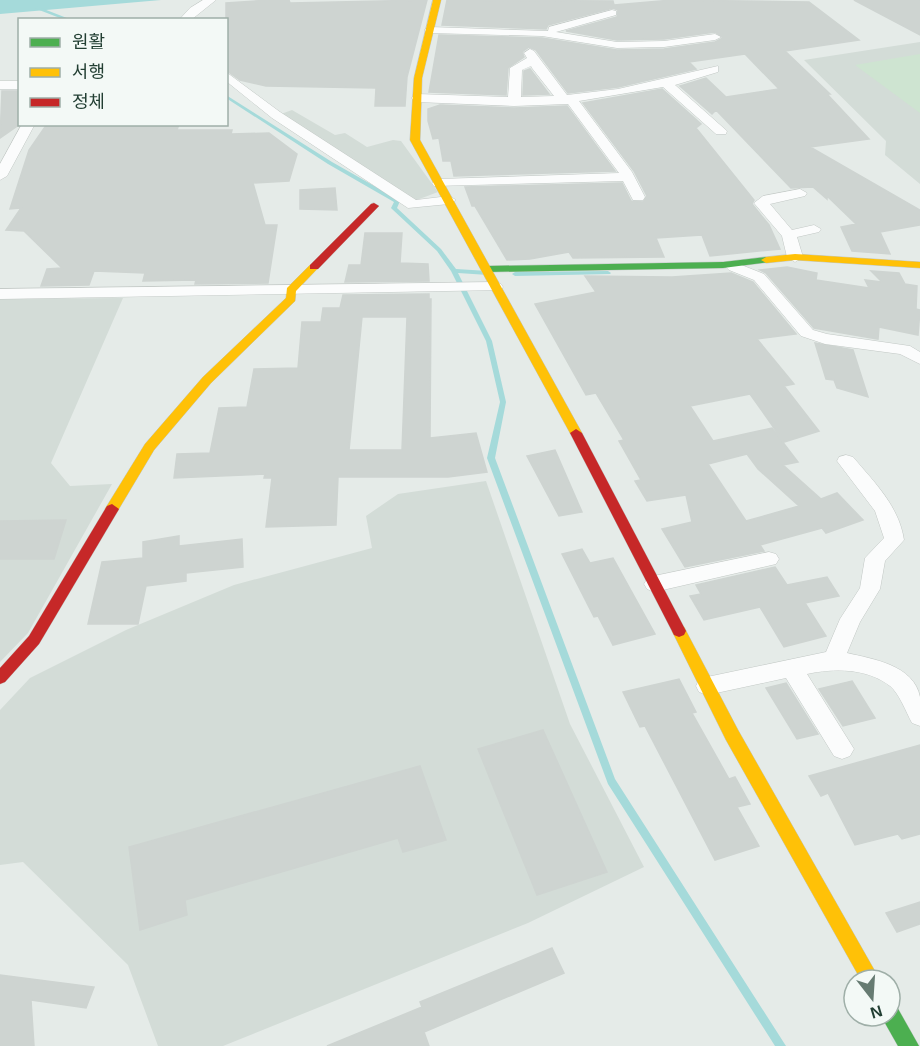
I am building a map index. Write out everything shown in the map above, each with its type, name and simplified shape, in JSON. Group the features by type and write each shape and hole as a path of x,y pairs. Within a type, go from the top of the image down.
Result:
{"street":[{"path":"186,18 209,0"},
{"path":"437,0 418,78 415,140 546,374 707,686 864,968"},
{"path":"550,34 556,27 577,24 612,13"},
{"path":"430,30 550,34 617,45 664,44 715,37"},
{"path":"514,102 516,68 532,56 625,172 638,197"},
{"path":"417,98 514,102 568,100 618,94 696,78 714,69"},
{"path":"228,77 276,115 413,205 449,201"},
{"path":"666,83 721,131"},
{"path":"0,85 18,85"},
{"path":"0,176 28,126"},
{"path":"439,183 626,177"},
{"path":"795,257 789,235 760,204 768,199 800,193"},
{"path":"0,678 34,640 149,447 207,380 291,299 291,290 374,206"},
{"path":"789,235 814,229"},
{"path":"0,294 476,288 490,276 735,267 795,257 920,266"},
{"path":"735,267 759,277 807,333 825,339 904,350 920,359"},
{"path":"834,659 851,619 870,589 875,558 894,540 894,527 885,510 846,461"},
{"path":"654,584 769,559"},
{"path":"707,686 834,659 874,668 899,680 920,716"},
{"path":"792,668 842,749"},
{"path":"898,1028 909,1046"}],"shaded area":[{"path":"920,42 920,184 885,155 886,141 804,60"},
{"path":"292,110 335,135 345,133 367,147 393,140 401,141 438,192 414,201 281,114"},
{"path":"123,298 51,463 70,486 112,484 28,633 0,662 0,299"},
{"path":"486,481 570,724 644,867 528,923 223,1046 158,1046 128,965 23,862 0,865 0,710 30,678 126,630 234,585 372,548 366,516 398,494"}],"green space":[{"path":"920,54 920,113 855,65"}],"water":[{"path":"0,0 161,0 0,14"}],"building":[{"path":"270,0 289,0 290,3 427,0 407,77 405,106 375,106 376,88 266,86 240,80 228,71 226,3"},
{"path":"447,0 613,1 614,5 672,0 809,2 859,40 785,51 830,94 827,94 869,139 810,147 920,210 920,225 880,232 890,254 852,251 841,227 856,224 827,196 827,199 813,187 791,188 716,110 712,114 680,86 706,78 726,97 779,89 745,54 689,62 696,69 618,87 568,93 536,50 529,47 522,52 524,57 508,68 506,95 429,92 439,35 542,38 617,50 664,49 715,42 723,38 715,32 664,39 617,40 566,31 617,17 618,10 613,8 548,25 546,29 442,25"},
{"path":"854,0 920,0 920,35"},
{"path":"530,69 549,94 523,95 524,71"},
{"path":"662,89 701,124 696,128 754,200 752,204 769,225 780,249 710,256 702,235 656,238 664,257 573,258 569,252 530,259 507,260 475,206 472,206 465,187 622,183 631,201 643,202 647,196 634,171 583,103"},
{"path":"2,91 18,91 18,125 0,138"},
{"path":"440,105 514,108 567,106 615,171 454,176 451,161 443,161 439,138 433,139 428,121 428,109"},
{"path":"46,126 178,126 177,130 232,130 231,134 269,133 297,154 289,181 253,183 265,225 277,225 268,283 195,284 196,280 143,281 145,273 94,271 89,285 41,286 47,269 62,268 24,231 6,230 21,208 10,209 29,150"},
{"path":"335,188 337,210 300,209 300,190"},
{"path":"365,233 402,233 400,263 428,264 429,281 345,282 349,265 361,265"},
{"path":"787,267 817,273 816,280 869,288 865,280 882,282 871,271 899,273 905,284 917,286 916,309 920,310 918,335 879,327 878,339 814,328 766,273 760,270"},
{"path":"731,273 753,282 796,334 757,339 794,384 784,386 819,431 784,442 750,394 690,406 713,441 772,428 798,462 783,465 821,499 837,493 863,520 826,533 822,528 760,545 764,551 685,567 662,529 692,522 686,495 647,501 635,481 641,480 619,441 624,440 596,393 586,395 535,304 596,292 585,276 672,277","holes":["747,454 758,469 799,506 746,521 708,464"]},
{"path":"429,294 429,299 431,299 430,438 476,433 487,472 448,477 338,477 336,525 266,527 272,478 264,478 265,474 174,478 177,454 210,453 219,408 247,407 254,369 298,368 302,322 321,322 323,308 340,308 343,295","holes":["362,317 407,317 402,450 349,450"]},
{"path":"815,343 853,350 868,397 837,388 834,380 826,379"},
{"path":"555,450 582,512 559,516 527,456"},
{"path":"66,520 54,559 0,559 0,521"},
{"path":"179,536 179,546 242,539 243,567 186,573 186,581 146,586 138,624 88,624 102,562 143,558 143,542"},
{"path":"582,549 590,563 613,558 655,634 613,645 598,616 594,617 562,554"},
{"path":"775,567 787,585 827,577 839,596 805,603 826,636 784,647 760,607 704,620 690,596 701,594 696,585"},
{"path":"679,679 696,712 692,713 729,779 735,777 750,804 737,807 759,846 715,860 645,726 640,727 623,692"},
{"path":"852,681 875,718 843,726 819,689"},
{"path":"786,683 818,734 797,739 766,688"},
{"path":"543,730 607,872 537,895 478,749"},
{"path":"920,745 920,834 902,839 898,834 855,845 828,793 821,796 809,776"},
{"path":"420,766 446,840 403,852 398,838 185,900 187,915 140,930 129,847"},
{"path":"920,902 920,924 897,932 886,913"},
{"path":"552,948 564,973 424,1032 429,1046 327,1046 422,1007 420,1002"},
{"path":"0,975 94,987 86,1008 31,1000 34,1046 0,1046"}],"waterway":[{"path":"35,7 65,18"},
{"path":"228,97 330,163 397,201 394,208 439,250 454,271"},
{"path":"454,271 488,273"},
{"path":"454,271 489,341 503,402 491,458 611,781 781,1046"},
{"path":"515,274 608,273"}],"traffic: fast":[{"path":"487,269 723,265 766,260"},
{"path":"898,1028 909,1046"}],"traffic: slow":[{"path":"437,0 418,78 415,140 576,433"},
{"path":"766,260 795,257 920,265"},
{"path":"112,509 149,447 207,380 291,299 291,290 314,267"},
{"path":"679,631 732,735 864,968"}],"traffic: jam":[{"path":"314,267 374,206"},
{"path":"576,433 679,631"},
{"path":"0,678 34,640 112,509"}]}
